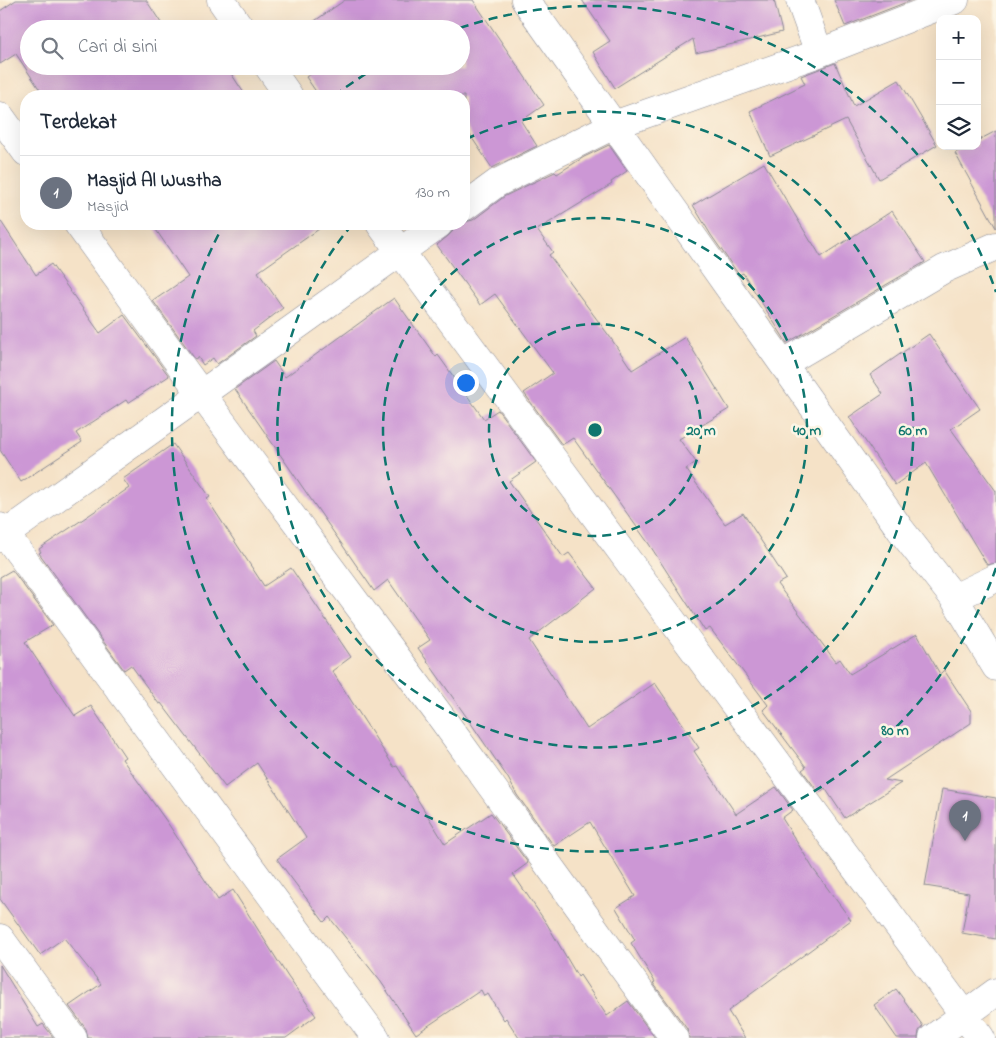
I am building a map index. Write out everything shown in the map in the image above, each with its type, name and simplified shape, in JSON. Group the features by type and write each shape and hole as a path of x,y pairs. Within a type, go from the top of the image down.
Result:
{"street":[{"path":"221,0 235,20"},
{"path":"525,0 900,529 954,598 996,667"},
{"path":"800,0 819,53"},
{"path":"470,203 498,183 614,125 819,53 955,0"},
{"path":"274,75 285,90"},
{"path":"0,116 20,144"},
{"path":"82,230 202,395 441,717 674,1038"},
{"path":"384,230 982,1038"},
{"path":"376,1038 2,533 202,395 430,230"},
{"path":"784,363 944,268 996,246"},
{"path":"954,598 996,578"},
{"path":"0,938 73,1038"},
{"path":"933,1038 996,992"}],"building":[{"path":"16,0 146,0 159,20 20,20 20,60 16,54 0,64 0,11"},
{"path":"345,0 473,0 544,105 521,121 537,146 492,168 470,135 470,90 315,90 306,77 309,75 470,75 470,20 316,20"},
{"path":"582,0 774,0 782,32 696,53 693,39 615,88 593,52 610,41"},
{"path":"834,0 912,0 845,26"},
{"path":"835,63 854,106 899,80 936,146 879,179 846,120 770,156 750,111 805,84 801,76"},
{"path":"30,75 232,75 242,90 40,90"},
{"path":"996,131 996,228 955,153 961,150 981,150 981,139"},
{"path":"609,145 627,171 611,182 612,184 537,230 553,252 549,255 632,370 685,337 729,409 679,439 696,462 686,469 725,524 743,513 786,579 777,584 836,662 840,659 850,674 917,634 940,674 944,670 971,711 971,723 885,780 901,783 845,818 825,788 819,793 802,770 806,767 763,710 768,705 710,628 705,631 649,544 573,438 562,445 524,393 553,373 495,294 480,305 437,245 453,230 470,230 470,221 505,196 555,172 557,174 584,157"},
{"path":"764,163 821,257 892,211 925,262 787,343 743,273 739,275 693,205"},
{"path":"0,220 36,275 51,264 100,333 124,315 169,376 128,403 126,400 76,433 82,442 21,482 0,450"},
{"path":"156,230 318,230 258,272 283,308 253,331 256,336 217,364 213,358 203,365 198,357 195,359 153,301 188,277"},
{"path":"394,298 436,357 438,355 484,419 498,410 536,462 509,481 563,557 569,553 596,588 529,640 587,729 655,683 699,748 694,751 736,814 776,787 793,810 782,818 814,870 851,920 728,1011 745,1038 689,1038 687,1029 653,983 655,982 631,943 635,940 616,908 635,896 590,822 554,846 517,795 508,778 418,648 430,640 388,580 374,591 235,389 274,361 285,377"},
{"path":"929,334 980,409 951,429 996,491 996,563 987,565 926,463 895,485 849,417 883,394 870,375"},
{"path":"173,444 210,497 207,499 264,586 291,568 351,657 332,671 394,767 397,766 445,844 491,813 528,863 513,874 547,924 578,977 580,975 607,1016 628,1001 655,1038 519,1038 506,1018 504,1020 488,994 484,996 481,990 416,1034 381,982 329,917 324,922 277,859 306,838 257,763 225,787 161,703 159,704 131,665 124,670 39,553 41,552 39,549 129,488 123,479"},
{"path":"12,570 53,625 25,642 75,716 91,706 125,757 122,759 167,822 218,900 233,890 288,977 316,1016 286,1038 88,1038 86,1029 69,1006 101,984 64,938 40,955 0,899 0,577"},
{"path":"942,789 996,798 996,939 962,933 969,893 925,886"},
{"path":"0,965 38,1027 43,1024 54,1038 0,1038"},
{"path":"896,989 923,1026 919,1031 918,1038 897,1038 874,1005"}],"place":[{"name":"Masjid Al Wustha","path":"965,841"}]}
